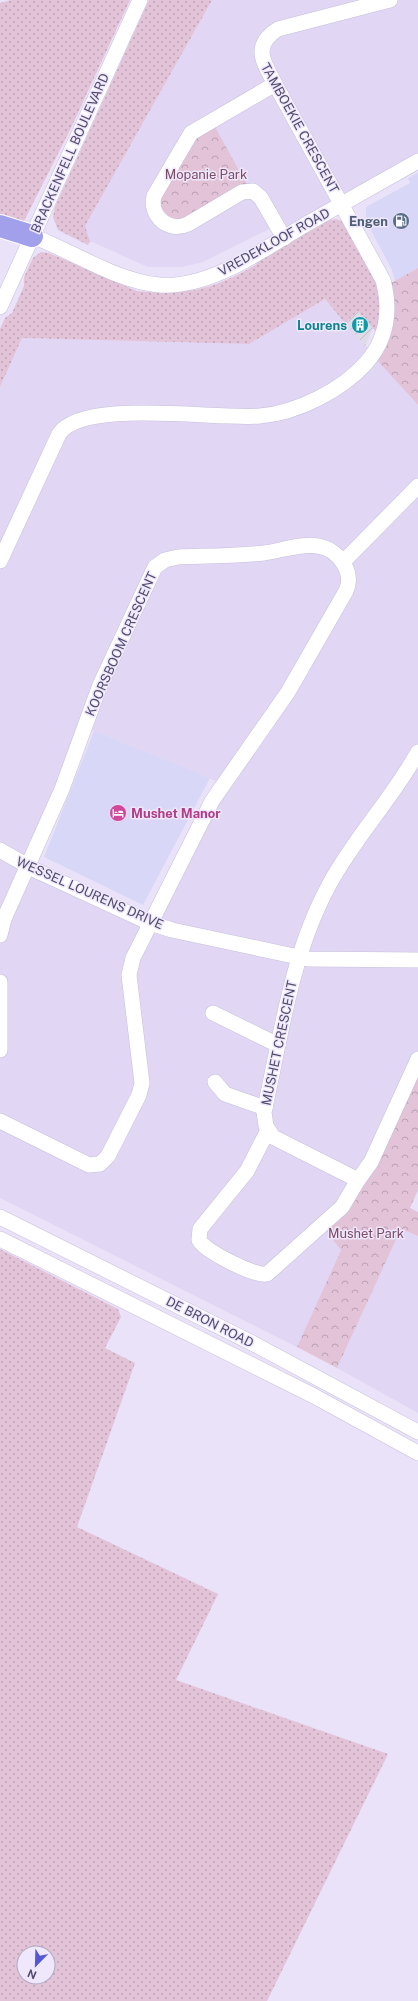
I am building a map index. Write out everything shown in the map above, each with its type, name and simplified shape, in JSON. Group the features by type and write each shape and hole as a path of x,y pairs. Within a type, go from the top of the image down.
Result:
{"highway":[{"path":"0,226 32,236"}],"street":[{"name":"BRACKENFELL BOULEVARD","path":"0,307 140,0"},
{"name":"TAMBOEKIE CRESCENT","path":"342,204 262,58 264,43 272,32 278,29 390,0"},
{"path":"275,84 191,133 154,196 153,208 161,220 173,226 180,227 188,224 242,192 253,191 261,198 284,238"},
{"name":"VREDEKLOOF ROAD","path":"32,236 140,282 160,285 203,279 221,273 418,161"},
{"path":"0,561 59,434 71,424 90,417 117,413 262,416 290,409 317,398 344,384 358,373 370,359 382,337 387,314 387,296 379,270 342,204"},
{"path":"0,1121 89,1165 100,1164 106,1159 139,1095 142,1083 129,975 132,958 212,801 288,692 346,591 349,582 343,562 418,486"},
{"name":"KOORSBOOM CRESCENT","path":"0,936 4,919 62,789 100,685 151,573 159,563 178,557 262,553 314,545 326,548 343,562"},
{"name":"MUSHET CRESCENT","path":"268,1130 264,1117 265,1108 278,1046 300,957 320,904 329,884 402,778 418,752"},
{"name":"WESSEL LOURENS DRIVE","path":"0,850 28,867 150,923 172,930 300,957 418,960"},
{"path":"0,982 0,1050"},
{"path":"213,1013 278,1046"},
{"path":"358,1180 273,1137 268,1130 247,1171 200,1229 199,1240 206,1249 259,1275 270,1273 342,1208 358,1180 371,1162 418,1060"},
{"path":"215,1082 225,1094 265,1108"},
{"name":"DE BRON ROAD","path":"0,1217 256,1345 418,1432"},
{"name":"DE BRON ROAD","path":"0,1239 314,1396 418,1453"}],"shaded area":[{"path":"212,0 418,0 418,159 284,237 277,225 203,262 182,267 148,267 90,241 85,226"},
{"path":"418,173 418,268 395,281 392,270 366,221 366,207 410,183 408,178"},
{"path":"325,299 418,405 418,1061 341,1250 297,1347 0,1198 0,387 22,338 248,344","holes":["84,727 223,784 151,922 28,866"]},
{"path":"358,311 373,328 365,346 345,323"},
{"path":"94,731 210,778 143,905 44,857"},
{"path":"401,1229 418,1236 418,1413 337,1368"}],"green space":[{"path":"11,0 130,0 70,130 23,223 0,220 0,3"},
{"path":"149,0 212,0 85,226 90,241 88,245 58,230 53,217 55,207"},
{"name":"Mopanie Park","path":"214,125 247,185 184,221 166,218 157,200 191,139"},
{"path":"336,219 342,221 375,277 381,304 377,333 358,311 345,323 325,299 249,344 22,338 0,387 0,329 5,318 12,313 24,286 24,277 33,258 41,252 49,253 137,291 159,293 191,291 217,284 233,277 257,264 256,262 330,220"},
{"path":"418,268 418,405 377,360 387,342 393,323 394,304 391,283"},
{"name":"Mushet Park","path":"418,1072 418,1190 410,1208 418,1212 418,1236 401,1229 337,1368 297,1347 341,1250 325,1230"},
{"path":"0,1249 118,1309 121,1317 105,1348 135,1363 77,1527 218,1594 176,1680 388,1754 267,2001 0,2001"}],"place":[{"name":"Engen","path":"401,221"},
{"name":"Lourens","path":"360,325"},
{"name":"Mushet Manor","path":"118,813"}]}
